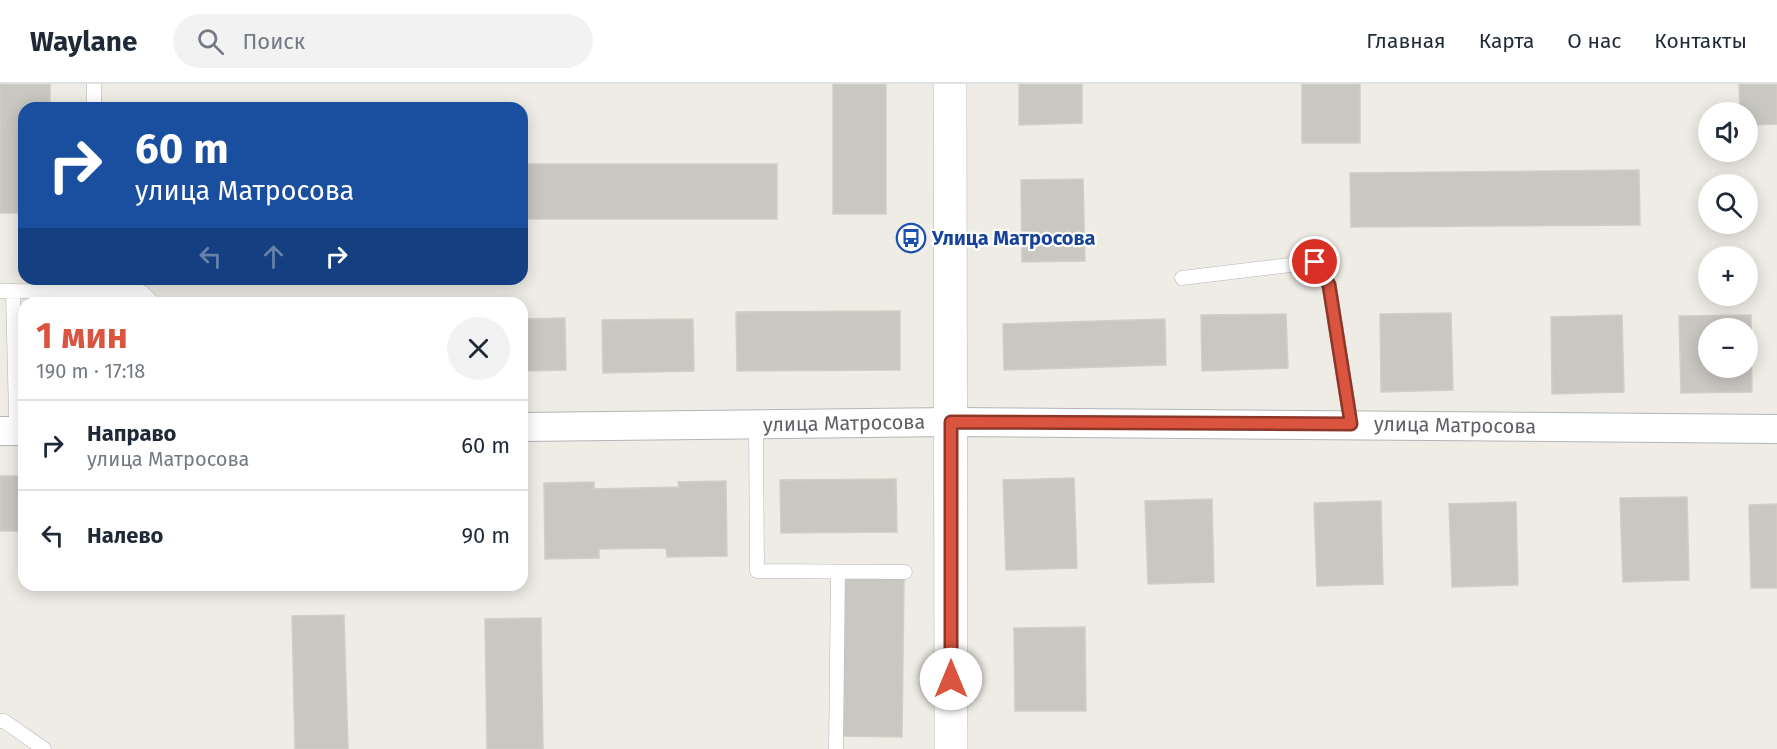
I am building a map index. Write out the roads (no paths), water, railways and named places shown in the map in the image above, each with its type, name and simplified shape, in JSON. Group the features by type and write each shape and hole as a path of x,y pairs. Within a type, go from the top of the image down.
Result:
{"street":[{"path":"950,84 951,749"},
{"name":"улица Матросова","path":"528,427 951,422 1777,429"}],"lane":[{"path":"94,84 94,102"},
{"path":"1182,278 1315,262 1329,285 1351,424"},
{"path":"13,426 7,291 94,285 142,292 147,297"},
{"path":"756,425 758,571 905,572"},
{"path":"836,749 838,572"},
{"path":"0,721 4,721 44,749"}],"place":[{"name":"Улица Матросова","path":"911,238"}]}
